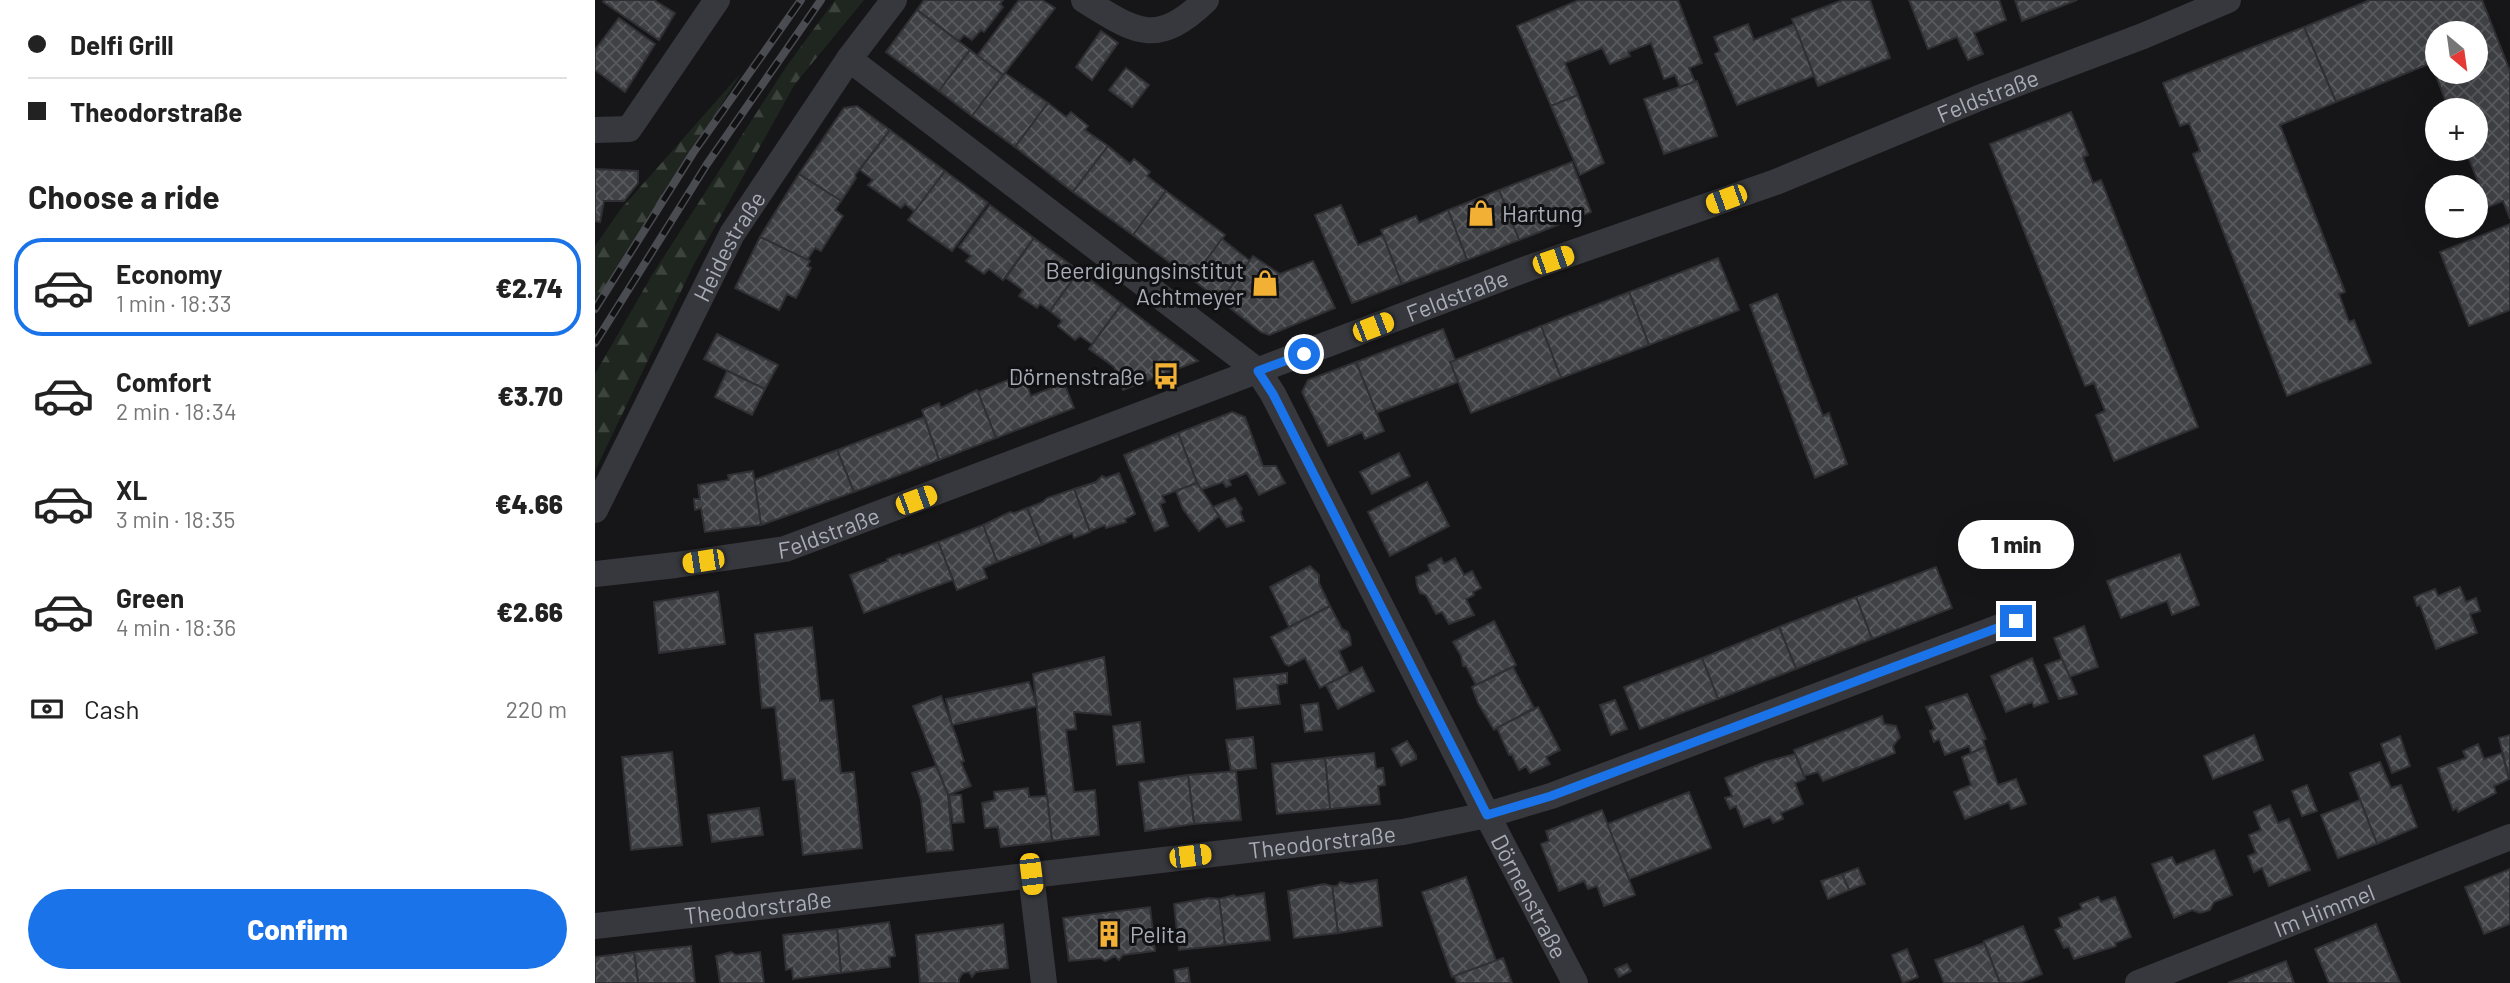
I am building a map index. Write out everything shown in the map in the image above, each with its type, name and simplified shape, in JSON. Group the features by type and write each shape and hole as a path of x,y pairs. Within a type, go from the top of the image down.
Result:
{"street":[{"path":"595,130 629,129 717,0"},
{"name":"Heidestraße","path":"595,510 732,234 849,59 894,0"},
{"path":"1084,0 1129,27 1151,31 1169,27 1190,15 1206,0"},
{"name":"Feldstraße","path":"595,574 785,549 1529,268 1776,182 2228,0"},
{"name":"Dörnenstraße","path":"849,59 1258,371 1273,394 1575,983"},
{"name":"Theodorstraße","path":"595,926 1403,832 1487,815 1551,796 2016,621"},
{"name":"Im Himmel","path":"2138,983 2510,837"},
{"path":"1031,874 1044,983"}],"green space":[{"path":"835,0 864,0 795,84 693,266 595,471 595,374 652,275 786,67"},
{"path":"741,73 595,308 595,246 620,210"}],"building":[{"path":"654,0 675,13 659,40 603,2"},
{"path":"924,0 1003,0 1000,4 1003,7 984,32 981,30 972,40 964,35 959,41 917,10"},
{"path":"1019,0 1042,0 1055,8 1003,75 977,56"},
{"path":"1579,0 1678,0 1702,63 1689,68 1695,82 1680,87 1675,75 1664,79 1651,43 1628,52 1630,56 1610,64 1602,48 1565,63 1578,95 1551,106 1517,26"},
{"path":"1843,0 1870,0 1890,58 1818,86 1792,19"},
{"path":"1909,0 1999,0 2006,20 1974,33 1983,54 1968,60 1957,37 1928,49"},
{"path":"2015,0 2077,0 2022,21"},
{"path":"2370,0 2482,0 2510,71 2510,219 2503,201 2488,207 2488,175 2475,175 2470,161 2488,161 2488,98 2444,98 2439,84 2489,84 2489,21 2425,21 2425,65 2336,102 2304,27"},
{"path":"917,10 970,50 939,91 886,52"},
{"path":"619,18 655,44 625,92 595,70 595,50"},
{"path":"1748,24 1754,40 1794,24 1814,76 1737,105 1715,54 1720,51 1714,37"},
{"path":"2304,27 2336,102 2280,125 2345,292 2339,294 2349,322 2354,320 2371,363 2287,396 2193,154 2200,151 2189,123 2180,126 2163,83"},
{"path":"1101,31 1118,43 1092,80 1076,67"},
{"path":"970,50 1003,75 972,116 939,91"},
{"path":"1126,68 1149,85 1132,107 1109,90"},
{"path":"1005,73 1048,103 1015,147 972,116"},
{"path":"1697,81 1717,136 1664,154 1644,99"},
{"path":"1578,95 1604,163 1580,175 1551,106"},
{"path":"1048,103 1066,117 1071,112 1088,126 1085,130 1108,146 1073,192 1015,147"},
{"path":"857,106 890,130 855,175 856,178 841,201 799,174 844,108"},
{"path":"2071,112 2088,155 2083,157 2093,183 2101,180 2198,427 2114,461 2096,415 2105,411 2094,383 2085,386 1990,144"},
{"path":"890,130 945,171 915,212 905,204 901,208 868,185 873,180 860,170"},
{"path":"1108,146 1130,164 1134,159 1150,172 1147,176 1166,191 1133,235 1073,192"},
{"path":"1572,162 1591,212 1519,240 1499,190"},
{"path":"595,169 638,171 638,183 624,201 604,201 600,222 595,221"},
{"path":"945,171 988,203 952,251 908,220"},
{"path":"799,174 841,201 835,210 843,216 821,251 815,248 807,260 760,237"},
{"path":"1499,190 1519,240 1467,260 1448,210"},
{"path":"1166,191 1225,235 1192,279 1133,235"},
{"path":"990,205 1034,238 1003,280 989,269 984,274 966,261 971,256 959,247"},
{"path":"1341,205 1358,245 1383,235 1402,284 1352,303 1315,215"},
{"path":"1448,210 1467,260 1402,284 1381,230 1416,216 1419,223"},
{"path":"2510,224 2510,310 2469,326 2440,252 2475,238 2488,238 2488,233"},
{"path":"760,237 810,261 807,266 811,268 796,298 787,294 779,310 735,288"},
{"path":"1034,238 1079,271 1050,311 1040,304 1037,308 1019,296 1023,290 1006,278"},
{"path":"1222,239 1250,261 1221,301 1192,279"},
{"path":"1253,256 1280,274 1313,261 1335,308 1269,335 1261,332 1221,301"},
{"path":"1718,258 1739,310 1649,345 1629,292"},
{"path":"1079,271 1122,304 1092,344 1080,336 1075,340 1058,326 1062,321 1050,311"},
{"path":"1629,292 1649,345 1561,378 1541,326"},
{"path":"1777,294 1823,416 1829,413 1847,464 1815,478 1750,305"},
{"path":"1122,304 1198,361 1123,390 1114,367 1089,349"},
{"path":"1541,326 1561,378 1471,413 1450,362"},
{"path":"1443,329 1455,360 1450,362 1458,382 1376,413 1356,362"},
{"path":"717,334 778,365 765,389 704,359"},
{"path":"1356,362 1384,431 1365,439 1362,432 1328,446 1302,392 1308,380"},
{"path":"727,371 765,389 752,415 715,397"},
{"path":"1023,374 1031,396 1064,383 1074,408 996,438 978,392"},
{"path":"977,390 996,438 939,460 922,410 939,403 941,408"},
{"path":"1232,412 1245,417 1263,466 1276,466 1285,483 1259,495 1247,473 1229,480 1231,485 1226,487 1223,482 1200,490 1178,433"},
{"path":"924,417 939,460 854,492 837,450"},
{"path":"1178,433 1197,483 1162,496 1165,502 1160,504 1168,526 1155,531 1124,455"},
{"path":"837,450 854,492 761,525 754,480"},
{"path":"1399,453 1410,476 1372,494 1360,472"},
{"path":"753,471 761,525 705,532 701,508 695,510 694,499 700,499 698,485 729,480 728,475"},
{"path":"1119,473 1135,514 1125,519 1126,522 1106,528 1105,525 1090,531 1074,489 1096,482 1102,476 1106,478"},
{"path":"1427,482 1449,526 1390,556 1368,512"},
{"path":"1197,483 1219,516 1199,531 1183,509 1176,491"},
{"path":"1074,489 1090,532 1074,538 1072,533 1042,545 1027,508"},
{"path":"1235,498 1242,509 1240,512 1244,521 1227,527 1213,507"},
{"path":"1027,508 1042,545 997,562 983,525 1010,512"},
{"path":"983,525 997,562 983,568 987,578 957,590 938,542"},
{"path":"938,542 953,580 864,613 850,575 900,554 901,556"},
{"path":"2180,554 2199,605 2172,615 2167,601 2121,618 2107,581"},
{"path":"1441,558 1444,564 1455,558 1464,575 1472,571 1481,588 1466,599 1474,615 1449,624 1442,612 1436,614 1426,595 1420,593 1416,577 1430,571 1428,565"},
{"path":"1310,566 1319,575 1319,583 1330,606 1289,627 1270,587"},
{"path":"1936,567 1952,608 1872,639 1856,597"},
{"path":"2460,587 2466,602 2476,598 2480,611 2470,614 2477,633 2436,649 2420,605 2417,606 2414,597 2435,589 2438,596"},
{"path":"718,592 725,644 659,653 654,602"},
{"path":"1856,597 1872,639 1796,669 1779,627"},
{"path":"1330,606 1342,629 1348,632 1350,637 1351,645 1339,651 1349,673 1320,688 1305,658 1289,666 1285,664 1271,637"},
{"path":"1494,621 1516,665 1476,685 1466,666 1463,666 1453,642"},
{"path":"2084,626 2098,667 2069,677 2054,638"},
{"path":"812,627 820,701 833,700 841,773 854,772 862,848 803,855 795,779 783,780 775,707 762,708 755,634"},
{"path":"1779,627 1796,669 1718,699 1702,658"},
{"path":"1104,657 1111,715 1074,712 1076,729 1066,730 1074,792 1095,790 1099,835 1052,841 1033,674"},
{"path":"1702,658 1718,699 1640,729 1624,687"},
{"path":"2032,658 2048,702 2034,707 2032,702 2006,712 1991,676"},
{"path":"2062,659 2077,694 2059,699 2045,665"},
{"path":"1362,667 1374,691 1338,709 1326,685"},
{"path":"1513,667 1534,708 1494,730 1472,687"},
{"path":"1287,673 1287,683 1277,685 1280,704 1237,709 1234,679"},
{"path":"1029,682 1037,706 952,725 946,699"},
{"path":"1967,694 1986,739 1983,740 1985,747 1971,753 1969,746 1945,755 1939,739 1934,742 1930,731 1935,729 1926,707"},
{"path":"941,696 971,786 948,795 913,706"},
{"path":"1615,700 1627,729 1611,735 1600,705"},
{"path":"1318,703 1322,730 1305,732 1301,705"},
{"path":"1538,707 1560,750 1546,757 1550,764 1530,773 1526,766 1519,770 1497,728"},
{"path":"1882,716 1884,724 1896,726 1900,737 1893,746 1895,753 1823,781 1818,772 1804,776 1794,750"},
{"path":"1140,722 1144,762 1117,765 1113,726"},
{"path":"2254,735 2263,760 2213,779 2204,756"},
{"path":"2510,735 2510,779 2509,779 2499,738"},
{"path":"2400,736 2410,766 2392,773 2381,744"},
{"path":"1253,737 1256,768 1231,771 1226,740"},
{"path":"1407,741 1416,759 1401,766 1392,749"},
{"path":"2478,744 2484,759 2502,753 2509,779 2494,786 2496,793 2458,812 2457,808 2453,810 2438,768 2466,758 2463,751"},
{"path":"1985,747 1998,785 2016,779 2026,804 2011,809 2009,802 1965,819 1954,792 1971,785 1962,757"},
{"path":"672,752 682,845 631,850 622,757"},
{"path":"1374,753 1376,769 1383,768 1385,785 1378,786 1380,804 1330,809 1325,758"},
{"path":"1795,754 1805,779 1795,783 1803,804 1781,813 1783,819 1773,823 1770,817 1744,827 1736,806 1730,809 1725,798 1732,796 1725,778 1765,762"},
{"path":"1325,758 1330,809 1277,814 1272,764"},
{"path":"2380,762 2391,788 2401,785 2417,827 2377,844 2350,773"},
{"path":"936,766 948,795 953,850 927,852 921,800 912,773"},
{"path":"1236,771 1241,820 1194,824 1188,775"},
{"path":"1188,775 1194,824 1145,831 1139,782"},
{"path":"2307,785 2317,811 2302,816 2292,791"},
{"path":"1028,788 1029,797 1047,796 1052,841 1001,847 998,827 985,828 982,803 995,800 994,792"},
{"path":"1689,792 1711,848 1629,879 1607,824"},
{"path":"949,795 961,795 964,822 953,823"},
{"path":"2360,800 2377,844 2338,858 2321,815"},
{"path":"2270,805 2278,823 2289,819 2310,870 2269,886 2262,868 2254,872 2248,856 2256,853 2249,835 2261,830 2254,812"},
{"path":"759,808 763,835 712,842 708,815"},
{"path":"1602,810 1635,895 1604,906 1597,886 1588,889 1584,881 1559,891 1541,844 1549,841 1546,831"},
{"path":"2214,850 2232,895 2214,902 2210,910 2200,913 2192,910 2174,918 2152,864 2172,857 2176,865"},
{"path":"1858,868 1865,884 1849,890 1842,874"},
{"path":"2510,869 2510,924 2484,934 2465,887"},
{"path":"1842,874 1849,890 1828,899 1821,881"},
{"path":"1466,877 1496,961 1452,977 1422,892"},
{"path":"1377,880 1382,926 1338,933 1332,886 1337,886 1340,882 1350,884"},
{"path":"1324,884 1332,886 1338,933 1294,938 1288,891"},
{"path":"1264,893 1270,940 1225,945 1219,899"},
{"path":"2098,897 2101,902 2115,897 2131,937 2115,943 2116,946 2074,959 2069,947 2064,948 2055,930 2062,927 2059,918 2082,909 2080,904"},
{"path":"1219,899 1225,945 1179,950 1174,904"},
{"name":"Pelita","path":"1150,907 1155,951 1123,955 1119,960 1115,956 1105,961 1101,958 1069,961 1063,918"},
{"path":"889,922 895,956 889,957 890,967 841,973 837,929"},
{"path":"1003,924 1008,968 976,972 972,977 969,972 963,973 959,983 920,983 916,935"},
{"path":"2376,924 2400,983 2329,983 2315,949"},
{"path":"2023,926 2042,974 2020,983 2000,983 1984,941"},
{"path":"837,929 841,973 793,979 792,968 786,970 783,935"},
{"path":"1984,943 2000,983 1944,983 1935,960"},
{"path":"691,946 695,983 638,983 634,952"},
{"path":"1907,949 1918,977 1903,983 1892,955"},
{"path":"634,952 638,983 595,983 595,957"},
{"path":"731,952 736,955 760,952 764,983 720,983 716,956"},
{"path":"1503,958 1512,983 1457,983 1454,976"},
{"path":"2286,961 2294,983 2228,983"},
{"path":"1627,964 1631,971 1619,977 1615,969"},
{"path":"1188,968 1190,983 1176,983 1174,970"}],"railway":[{"path":"595,309 693,153 801,0"},
{"path":"595,343 707,164 821,0"}],"place":[{"name":"Hartung","path":"1481,213"},
{"name":"Beerdigungsinstitut Achtmeyer","path":"1265,283"},
{"name":"Dörnenstraße","path":"1166,376"},
{"name":"Pelita","path":"1109,934"}],"route":[{"path":"1304,354 1258,371 1273,394 1487,815 1551,796 2016,621"}]}
